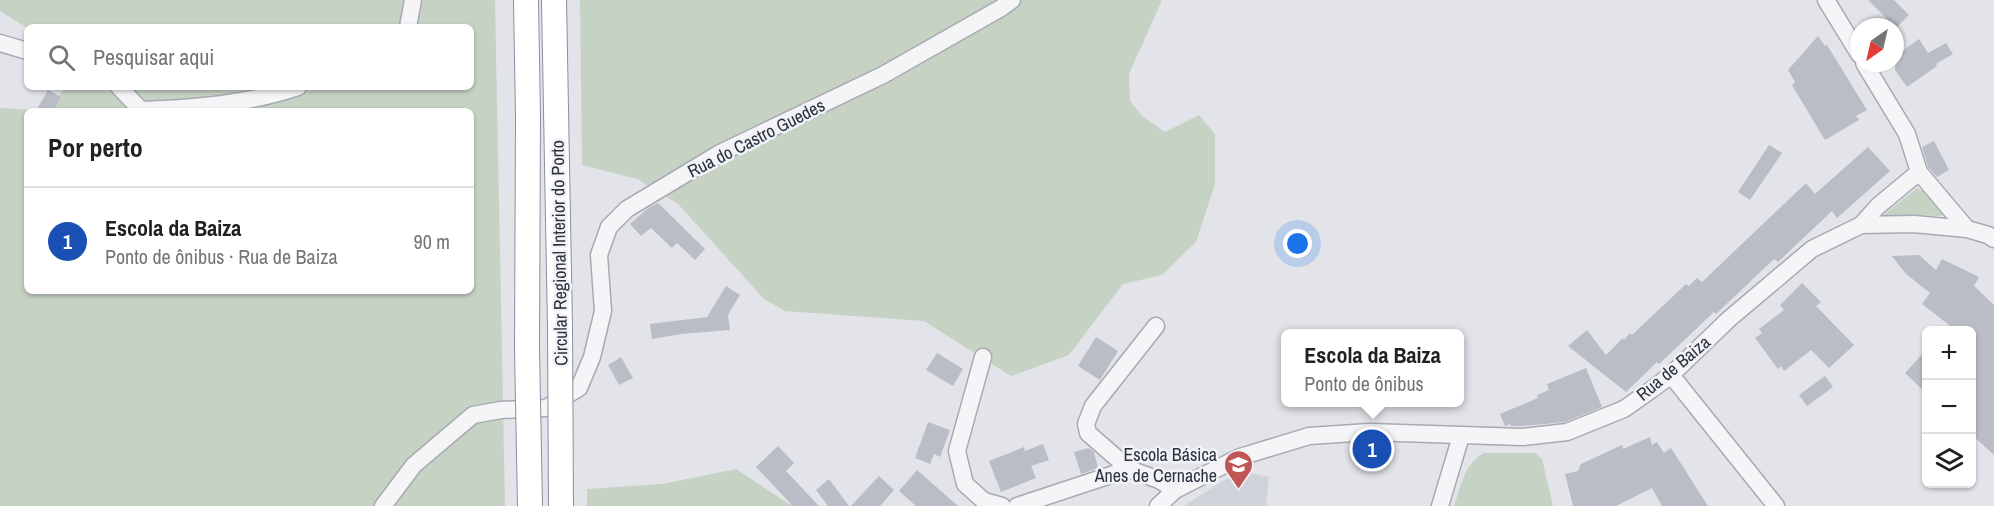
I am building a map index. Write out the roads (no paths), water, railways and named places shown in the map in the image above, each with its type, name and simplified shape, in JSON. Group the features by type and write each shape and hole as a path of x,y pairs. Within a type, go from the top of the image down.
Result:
{"highway":[{"name":"Circular Regional Interior do Porto","path":"526,0 528,117 526,349 530,506"},
{"name":"Circular Regional Interior do Porto","path":"554,0 561,506"}],"street":[{"path":"409,24 413,0"},
{"name":"Rua do Castro Guedes","path":"383,506 414,465 472,415 501,410 546,408 579,388 592,357 603,311 599,255 609,227 627,209 720,153 884,75 1012,0"},
{"path":"1826,0 1850,39"},
{"path":"0,43 24,50"},
{"path":"1869,72 1907,134 1919,172 1967,229"},
{"path":"122,90 139,108"},
{"path":"184,108 205,107 289,90"},
{"path":"1861,225 1878,206 1919,172"},
{"name":"Rua de Baiza","path":"1158,506 1175,490 1240,457 1309,436 1369,432 1523,438 1567,432 1624,409 1671,375 1729,319 1812,249 1861,225 1914,224 1967,229 1994,238"},
{"path":"1156,326 1093,406 1086,424 1088,433 1129,469 1159,480 1175,490"},
{"path":"983,357 957,451 965,484 984,501 1002,506"},
{"path":"1671,375 1776,506"},
{"path":"1440,506 1461,436"},
{"path":"1017,506 1058,499 1129,469"}],"place":[{"name":"Escola da Baiza","path":"1372,449"},
{"name":"Escola Básica Anes de Cernache","path":"1238,490"}]}
